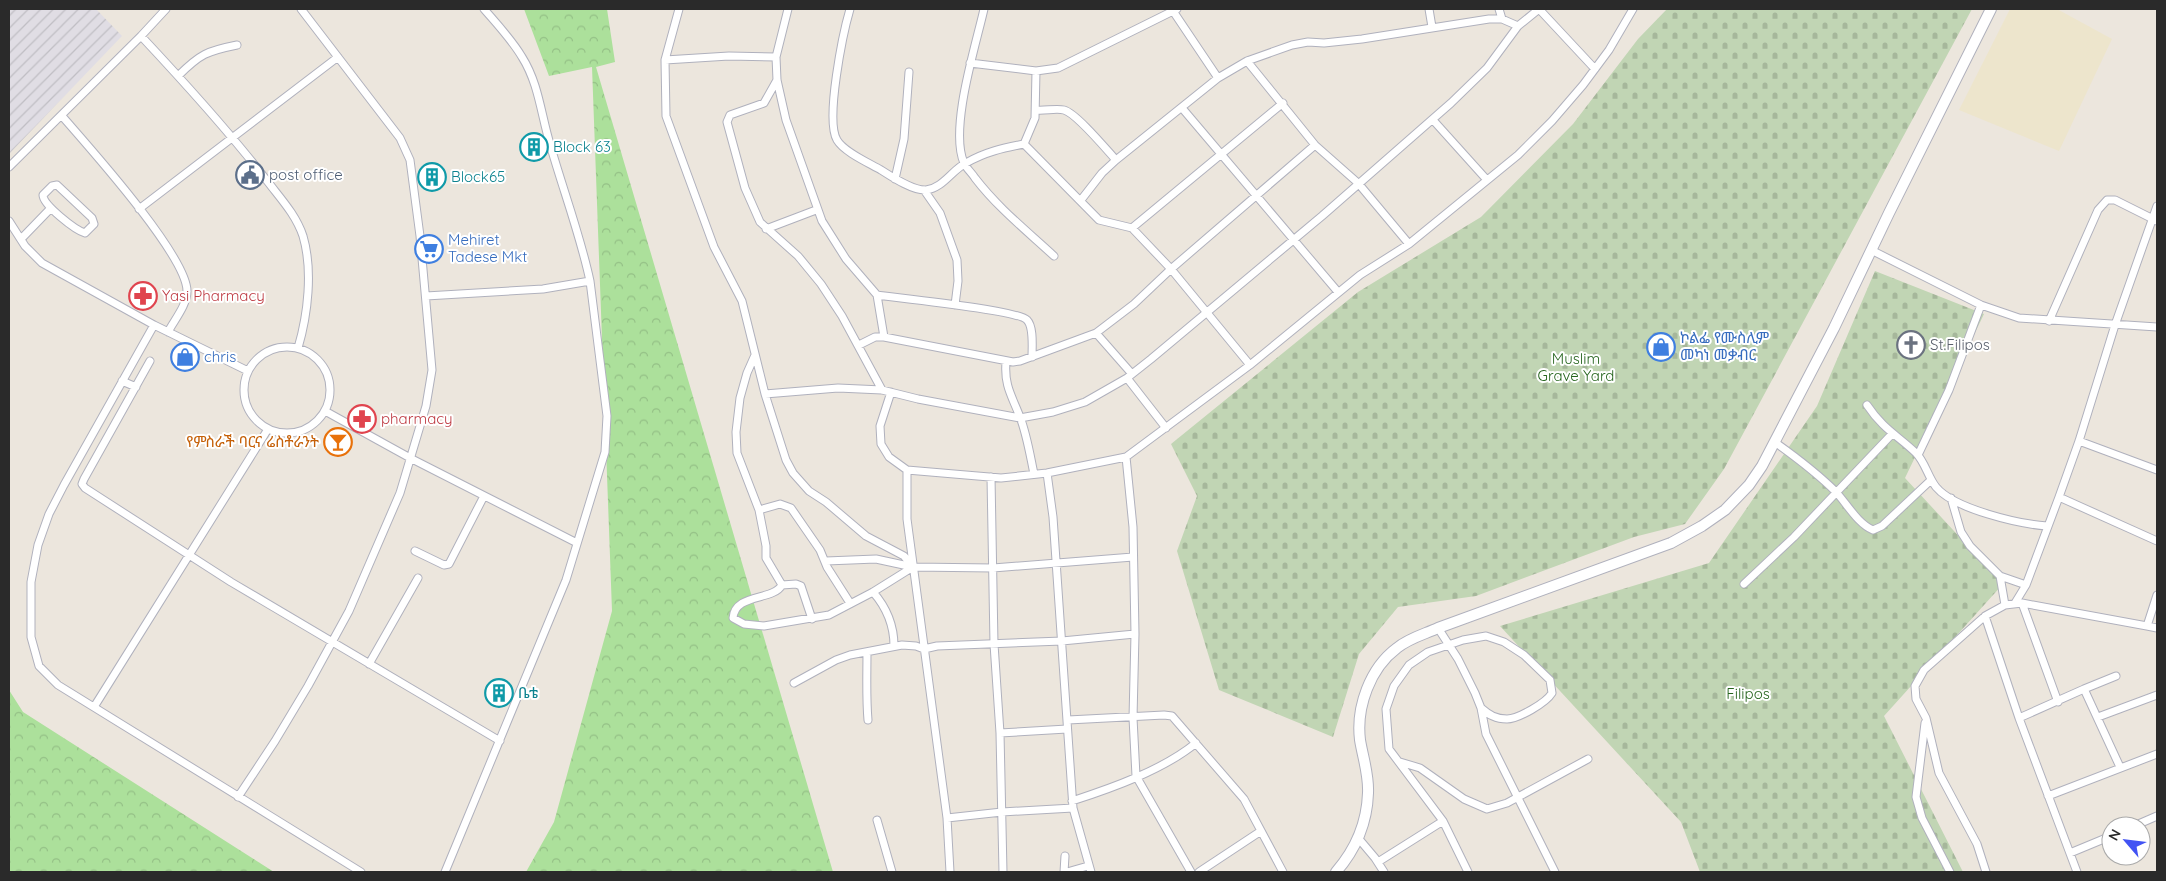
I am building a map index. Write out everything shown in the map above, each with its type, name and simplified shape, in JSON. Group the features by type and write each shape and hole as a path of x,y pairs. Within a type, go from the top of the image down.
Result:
{"street":[{"path":"9,167 62,116 166,9"},
{"path":"238,797 275,741 349,610 412,459 426,406 432,370 426,296 410,160 400,138 301,9"},
{"path":"445,872 566,580 576,543 590,507 607,441 607,416 590,280 549,142 538,91 523,57 484,9"},
{"path":"679,9 665,60 664,106 669,129 714,247 742,301 754,355 786,460 809,491 826,502 854,528 904,556 913,567"},
{"path":"788,9 776,56 777,80 786,120 816,210 846,260 877,294 884,337"},
{"path":"850,9 838,63 833,117 836,140 857,157 913,187 924,190 940,184 964,164 988,152 1024,144"},
{"path":"984,9 970,63 960,130 961,153 964,164 1002,209 1054,256"},
{"path":"1429,9 1432,27"},
{"path":"1499,9 1502,19"},
{"path":"765,394 838,388 882,390 1020,418 1053,412 1085,402 1130,376 1433,120 1487,68 1518,26 1539,9 1595,69"},
{"path":"891,392 882,414 879,435 884,451 895,463 907,470 991,477 1034,474 1126,457 1250,365 1360,275 1409,244 1537,137 1595,69 1609,50 1633,9"},
{"path":"1336,872 1359,839 1365,819 1368,792 1360,725 1363,701 1381,664 1396,648 1407,641 1438,628 1638,556 1686,536 1719,514 1749,485 1776,443 1991,9"},
{"path":"970,63 1036,71 1058,68 1175,10 1218,78"},
{"path":"1081,200 1097,179 1116,160 1218,78 1247,61 1292,45 1308,42 1324,43 1502,19 1518,26"},
{"path":"141,36 234,138 296,217 303,237 307,264 306,309 298,348"},
{"path":"178,76 196,58 206,52 237,45"},
{"path":"665,60 729,56 776,56"},
{"path":"139,209 338,57"},
{"path":"1247,61 1283,103 1315,145 1358,183 1409,244"},
{"path":"1024,144 1033,126 1036,110 1036,71"},
{"path":"895,178 904,139 909,72"},
{"path":"777,80 764,103 730,115 727,122 745,188 760,222 766,229 783,241 808,266 842,316 882,390"},
{"path":"1132,228 1220,153 1283,103"},
{"path":"1182,108 1338,292"},
{"path":"1036,110 1063,110 1068,112 1088,129 1116,160"},
{"path":"62,116 139,209 171,251 184,274 187,290 186,300 168,332"},
{"path":"1433,120 1487,180"},
{"path":"1024,144 1099,220 1132,228 1171,269 1250,365"},
{"path":"859,345 875,338 884,337 1006,362 1020,362 1096,333 1134,304 1171,269 1315,145"},
{"path":"57,185 92,218 94,224 85,234 51,208 42,198 52,186 57,185"},
{"path":"924,190 940,213 957,260 958,281 955,305"},
{"path":"2049,321 2098,210 2104,203 2115,200 2154,220"},
{"path":"2058,702 2018,603 2079,441 2115,325 2154,220 2157,206"},
{"path":"21,239 51,208"},
{"path":"766,229 816,210"},
{"path":"9,221 33,256 42,263 154,325 248,371"},
{"path":"1871,250 1981,305 2019,318 2157,327"},
{"path":"426,296 544,289 590,280"},
{"path":"877,294 995,310 1023,317 1030,325 1032,357"},
{"path":"1918,455 1949,390 1981,305"},
{"path":"154,325 49,514 38,545 31,582 32,637 38,666 58,686 361,872"},
{"path":"1096,333 1130,376 1166,428"},
{"path":"282,346 298,348 306,350 317,358 327,374 330,395 325,411 314,424 301,432 286,434 268,429 255,420 245,403 243,390 251,366 268,351 282,346"},
{"path":"754,355 740,398 736,442 737,453 759,510 766,546 766,558 782,585"},
{"path":"150,361 82,484 189,556 500,741"},
{"path":"1006,362 1008,389 1020,418 1034,474"},
{"path":"122,381 136,387"},
{"path":"1867,405 1876,418 1892,434 1918,455 1936,487 1950,498 2014,522 2047,526"},
{"path":"325,411 412,459 576,543"},
{"path":"94,707 268,429"},
{"path":"1744,584 1794,537 1892,434"},
{"path":"2079,441 2157,470"},
{"path":"1776,443 1813,471 1836,492 1865,525 1873,530 1882,526 1931,480"},
{"path":"1126,457 1133,527 1135,634 1132,718 1136,776 1191,872"},
{"path":"907,470 907,519 947,818 950,872"},
{"path":"1047,472 1056,564 1073,805 1090,869 1065,872 1064,856"},
{"path":"991,477 994,644 1000,733 1003,872"},
{"path":"415,551 444,565 450,564 484,496"},
{"path":"2059,497 2157,541"},
{"path":"1950,498 1962,532 1970,546 2000,576 2026,585"},
{"path":"759,510 780,504 788,506 820,550 826,561 826,567 850,603"},
{"path":"826,561 876,560 913,567 993,568 1133,557"},
{"path":"812,619 801,586 796,584 782,585 778,590 740,605 735,609 733,618 744,624 764,626 812,619 829,615 873,592 913,567"},
{"path":"2000,576 2005,605"},
{"path":"370,664 418,578"},
{"path":"873,592 886,610 892,624 894,646"},
{"path":"2157,595 2152,627 2157,635"},
{"path":"1986,872 1976,844 1940,773 1926,718 1916,700 1916,681 1924,670 1986,616 2005,605 2018,603 2152,627"},
{"path":"1986,616 2019,718 2077,872"},
{"path":"1438,628 1449,644 1481,708 1486,734 1555,872"},
{"path":"794,683 836,660 894,646 910,645 924,649 937,646 1062,641 1135,634"},
{"path":"1468,872 1443,821 1405,773 1400,762 1389,749 1386,709 1394,686 1409,665 1428,652 1477,636 1494,638 1514,648 1550,680 1552,693 1549,698 1528,712 1509,719 1492,716 1481,708"},
{"path":"867,652 868,684 866,704 868,720"},
{"path":"2019,718 2116,676"},
{"path":"2084,689 2120,767"},
{"path":"2098,717 2157,696"},
{"path":"1068,720 1172,716 1244,799 1283,872"},
{"path":"1926,718 1916,797 1922,818 1950,872"},
{"path":"1000,733 1067,729"},
{"path":"947,818 1073,805 1168,763 1196,743"},
{"path":"2048,796 2157,754"},
{"path":"1400,762 1420,768 1455,793 1481,808 1493,808 1588,758"},
{"path":"877,820 892,872"},
{"path":"1378,862 1443,821"},
{"path":"1199,872 1261,831"},
{"path":"1359,839 1384,872"},
{"path":"2070,853 2101,840"}],"shaded area":[{"path":"9,9 96,9 122,36 9,154"},
{"path":"2010,9 2057,9 2112,39 2059,151 1959,110"}],"green space":[{"path":"524,9 607,9 615,62 596,67 833,872 526,872 554,822 612,611 592,67 549,76"},
{"name":"Muslim Grave Yard","path":"1667,9 1972,9 1724,469 1685,524 1634,537 1476,596 1398,607 1359,654 1333,737 1219,690 1177,551 1197,496 1171,444 1358,292 1481,217 1573,124 1638,39"},
{"name":"Filipos","path":"1875,271 1984,314 1905,478 2003,584 1884,716 1963,872 1700,872 1681,822 1500,626 1709,563 1817,406"},
{"path":"9,690 23,712 274,872 9,872"}],"place":[{"name":"Block 63","path":"534,147"},
{"name":"post office","path":"250,175"},
{"name":"Block65","path":"432,177"},
{"name":"Mehiret Tadese Mkt","path":"429,249"},
{"name":"Yasi Pharmacy","path":"143,296"},
{"name":"St.Filipos","path":"1911,345"},
{"name":"ኮልፌ የሙስሊም መካነ መቃብር","path":"1661,347"},
{"name":"chris","path":"185,357"},
{"name":"pharmacy","path":"362,419"},
{"name":"የምስራች ባርና ሬስቶራንት","path":"338,442"},
{"name":"ቤቴ","path":"499,693"}]}
